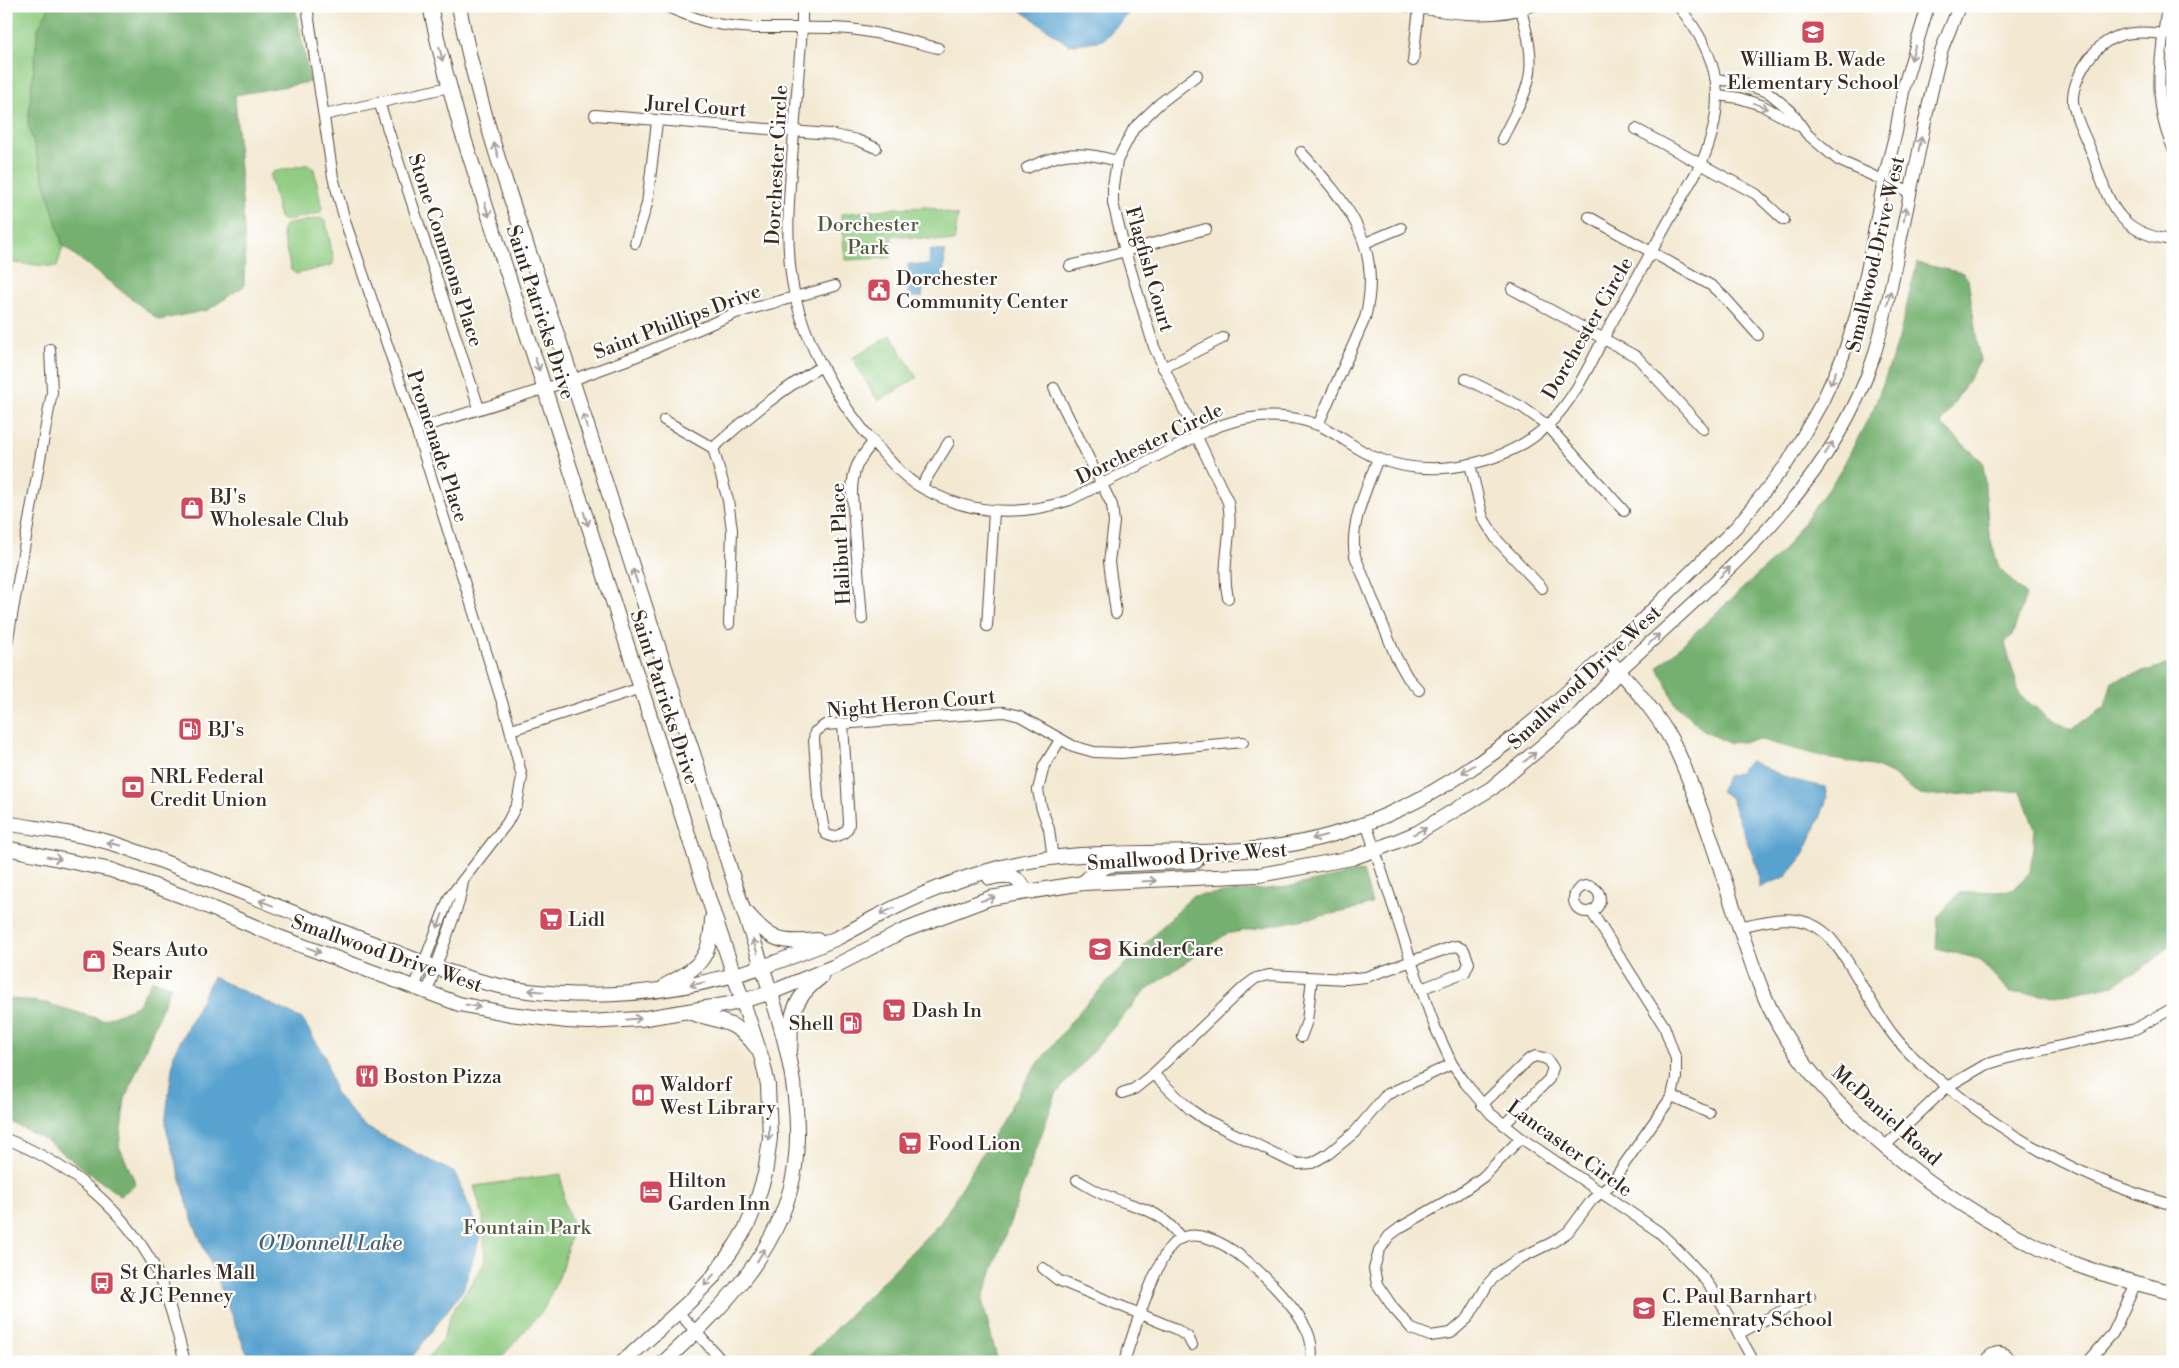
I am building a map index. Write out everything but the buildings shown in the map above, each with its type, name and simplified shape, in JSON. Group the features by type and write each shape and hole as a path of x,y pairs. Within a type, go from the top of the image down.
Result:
{"main road":[{"name":"Saint Patricks Drive","path":"430,6 449,87 472,166 712,910 735,975 762,1059 768,1085 770,1138 765,1174 756,1207 735,1246 712,1278 623,1362"},
{"name":"Saint Patricks Drive","path":"459,6 492,139 770,993 789,1058 796,1097 797,1142 794,1169 785,1205 773,1234 753,1267 722,1306 664,1362"},
{"name":"McDaniel Road","path":"1604,656 1635,689 1674,744 1708,830 1767,1002 1790,1045 1820,1085 1885,1146 1951,1197 1989,1221 2062,1259 2113,1277 2173,1293"},
{"name":"Smallwood Drive West","path":"6,823 119,845 429,966 480,981 529,991 591,996 653,992 735,975 761,966 835,938 887,911 956,881 1007,866 1053,859 1113,854 1242,850 1285,845 1366,823 1394,812 1426,795 1484,759 1537,717 1604,656"},
{"name":"Smallwood Drive West","path":"6,848 111,870 459,1004 567,1021 589,1022 640,1019 743,1001 770,993 833,967 903,932 965,906 990,898 1083,883 1258,875 1352,858 1375,850 1416,833 1492,788 1576,718 1619,671"},
{"path":"1083,883 1096,871 1110,865 1223,859 1285,845"},
{"path":"920,898 1008,875 1017,878 1028,891"},
{"path":"742,908 761,930 774,938 793,943 835,938"},
{"path":"653,992 685,975 703,958 710,940 712,910"},
{"path":"789,1058 790,1027 796,1006 809,986 833,967"},
{"path":"688,1012 731,1024 750,1040 762,1059"}],"street":[{"name":"Promenade Place","path":"307,6 333,177 346,224 416,429 511,730 522,778 520,796 507,823 463,879 459,902 420,990"},
{"path":"666,6 700,20 718,24 742,27 861,30 938,48"},
{"name":"Dorchester Circle","path":"802,6 788,218 790,265 796,296 822,366 844,406 898,469 921,487 953,501 994,512 1022,511 1070,500 1196,436 1226,423 1256,417 1291,418 1318,425 1378,458 1422,467 1444,468 1470,464 1510,449 1547,425 1575,389 1652,252 1701,164 1714,126 1718,95 1713,66 1703,39 1678,6"},
{"path":"1407,6 1473,15 1521,10 1532,6"},
{"name":"Smallwood Drive West","path":"1604,656 1737,526 1788,462 1822,402 1843,356 1856,316 1908,72 1928,6"},
{"name":"Smallwood Drive West","path":"1619,671 1706,590 1773,523 1800,492 1834,441 1860,391 1872,360 1889,302 1909,192 1940,57 1959,6"},
{"path":"2167,6 2168,34 2159,74 2159,100 2166,132 2173,148"},
{"path":"1413,61 1419,8"},
{"path":"1502,139 1525,94 1531,72 1530,46 1521,10"},
{"path":"2168,34 2132,32 2105,41 2091,55 2081,72 2073,102 2098,170 2121,217 2143,233 2173,240"},
{"name":"Flagfish Court","path":"1197,75 1159,104 1134,128 1117,161 1113,203 1149,332 1163,368 1228,502 1230,526 1224,574 1228,598"},
{"path":"1716,79 1738,82 1768,92 1792,111 1800,126"},
{"path":"324,115 449,87"},
{"path":"1718,95 1739,98 1761,105 1800,126 1838,160 1884,179 1909,192"},
{"name":"Stone Commons Place","path":"379,102 479,408"},
{"name":"Jurel Court","path":"595,115 657,122 794,131 839,136 857,140 876,148"},
{"path":"635,243 647,204 657,122"},
{"path":"1636,129 1756,194 1784,220"},
{"path":"1301,152 1323,176 1354,218 1365,242 1370,271 1367,310 1318,425"},
{"path":"1027,168 1054,157 1074,153 1095,155 1117,161"},
{"path":"1589,217 1695,276 1719,292 1758,335"},
{"path":"1070,266 1206,228"},
{"path":"1365,242 1401,228"},
{"name":"Saint Phillips Drive","path":"416,429 572,380 637,356 736,313 835,286"},
{"path":"1512,289 1641,360 1703,429"},
{"path":"1163,368 1223,338"},
{"path":"6,649 52,392 50,349"},
{"path":"713,448 767,402 793,383 822,366"},
{"path":"1466,379 1522,407 1547,425 1624,511"},
{"path":"1054,388 1102,484 1114,513 1109,562 1116,613"},
{"path":"664,420 713,448 728,500 732,530 729,624"},
{"name":"Halibut Place","path":"862,619 852,494 853,475 858,463 873,442"},
{"path":"921,487 949,442"},
{"path":"1378,458 1355,527 1353,542 1355,556 1396,657 1408,678 1419,690"},
{"path":"1470,464 1483,518 1497,540 1542,588"},
{"path":"988,626 994,512"},
{"path":"511,730 641,688"},
{"name":"Night Heron Court","path":"843,724 849,828 837,837 828,836 824,830 818,797 813,734 822,726 843,724 1004,712 1020,716 1060,740 1084,750 1106,753 1243,742"},
{"path":"1053,859 1049,828 1041,806 1038,790 1044,766 1060,740"},
{"name":"Lancaster Circle","path":"1366,823 1420,988 1452,1064 1482,1104 1504,1125 1659,1232 1686,1258 1715,1293 1754,1362"},
{"path":"1521,1138 1483,1177 1457,1195 1401,1226 1389,1236 1379,1251 1374,1269 1377,1284 1394,1309 1412,1329 1430,1336 1451,1333 1468,1318 1488,1284 1499,1272 1518,1259 1553,1242 1568,1232 1592,1200 1609,1186 1672,1096 1676,1074 1676,1060 1664,1026 1591,912"},
{"path":"1740,927 1781,919 1804,922 1824,932 1845,958 1894,1035 1926,1070 1999,1126 2057,1161 2107,1183 2173,1205"},
{"path":"1122,1093 1134,1089 1153,1074 1243,988 1256,978 1276,975 1346,979 1366,977 1452,946 1461,948 1468,958 1467,969 1460,975 1420,988"},
{"path":"1300,1037 1307,1022 1312,978"},
{"path":"1885,1146 1948,1087 1985,1066 2004,1059 2135,1029 2173,1008"},
{"path":"1482,1104 1529,1059 1536,1056 1547,1058 1553,1068 1549,1079 1504,1125"},
{"path":"1153,1074 1191,1110 1204,1119 1290,1162 1306,1164 1316,1161 1355,1132 1386,1095 1452,1064"},
{"path":"1672,1096 1709,1113"},
{"path":"6,1139 42,1156 76,1177 114,1212 138,1240 150,1258 161,1284 178,1334 185,1362"},
{"path":"1077,1180 1105,1195 1136,1205 1160,1216 1181,1238"},
{"path":"1124,1362 1140,1313 1168,1249 1181,1238 1196,1235 1210,1238 1222,1244 1256,1268 1276,1288 1305,1326 1311,1345 1311,1362"},
{"path":"1043,1268 1058,1280 1140,1313 1180,1332 1188,1337 1192,1345"},
{"path":"2088,1362 2113,1333 2136,1282"},
{"path":"1738,1334 1810,1296"},
{"path":"678,1312 723,1362"},
{"path":"1986,1362 1990,1355 2001,1352 2006,1354 2011,1362"}],"green space":[{"path":"6,6 50,6 38,29 28,123 63,246 57,267 6,262"},
{"path":"50,6 295,6 310,82 235,95 245,244 244,286 208,310 159,320 63,246 28,123 38,29"},
{"path":"309,164 314,169 322,208 320,213 285,221 280,218 270,176 273,172"},
{"name":"Dorchester Park","path":"929,207 958,216 954,242 892,235 891,258 845,260 841,214 896,208"},
{"path":"321,218 326,222 334,261 332,265 296,274 291,270 282,232 285,225"},
{"path":"1917,263 1963,273 1968,279 1980,361 1941,424 1983,462 1989,534 1999,568 2026,595 2012,636 2005,643 2020,696 2051,719 2071,730 2105,707 2112,681 2173,663 2173,941 2153,961 2114,985 2064,995 2010,993 1979,959 1936,948 1938,917 1959,893 2012,890 2030,872 2035,830 2021,791 1920,795 1892,774 1873,766 1832,759 1761,740 1729,743 1704,731 1676,705 1658,667 1782,552 1838,475 1874,408 1898,342"},
{"path":"891,335 917,378 878,401 852,358"},
{"path":"1363,871 1372,904 1347,911 1226,934 1144,992 1056,1094 982,1300 998,1362 924,1362 909,1352 872,1362 803,1362 941,1222 1032,1071 1083,1007 1192,896 1287,887"},
{"path":"152,980 171,986 125,1099 119,1146 136,1184 120,1196 46,1140 6,1120 6,998 46,1003 103,1020 137,1006"},
{"name":"Fountain Park","path":"561,1174 564,1202 573,1226 560,1275 543,1310 497,1362 424,1362 442,1341 451,1314 485,1262 483,1217 474,1186"}],"water":[{"path":"1015,6 1137,6 1103,40 1069,45"},
{"path":"930,250 945,251 943,283 924,283 922,297 908,297 908,264 929,265"},
{"path":"1750,761 1790,779 1825,787 1827,798 1821,816 1801,859 1787,876 1759,888 1758,870 1730,797 1720,792 1726,777 1738,772"},
{"name":"O'Donnell Lake","path":"213,977 302,1019 325,1056 335,1093 364,1126 455,1173 481,1234 463,1290 410,1362 253,1362 245,1349 192,1219 165,1124 174,1053"}],"place":[{"name":"William B. Wade Elementary School","path":"1813,32"},
{"name":"Dorchester Community Center","path":"879,290"},
{"name":"BJ's Wholesale Club","path":"192,508"},
{"name":"BJ's","path":"190,729"},
{"name":"NRL Federal Credit Union","path":"133,787"},
{"name":"Lidl","path":"551,919"},
{"name":"KinderCare","path":"1100,949"},
{"name":"Sears Auto Repair","path":"94,961"},
{"name":"Dash In","path":"894,1010"},
{"name":"Shell","path":"851,1023"},
{"name":"Boston Pizza","path":"367,1076"},
{"name":"Waldorf West Library","path":"643,1095"},
{"name":"Food Lion","path":"910,1143"},
{"name":"Hilton Garden Inn","path":"651,1192"},
{"name":"St Charles Mall & JC Penney","path":"102,1283"},
{"name":"C. Paul Barnhart Elemenraty School","path":"1644,1308"}]}
